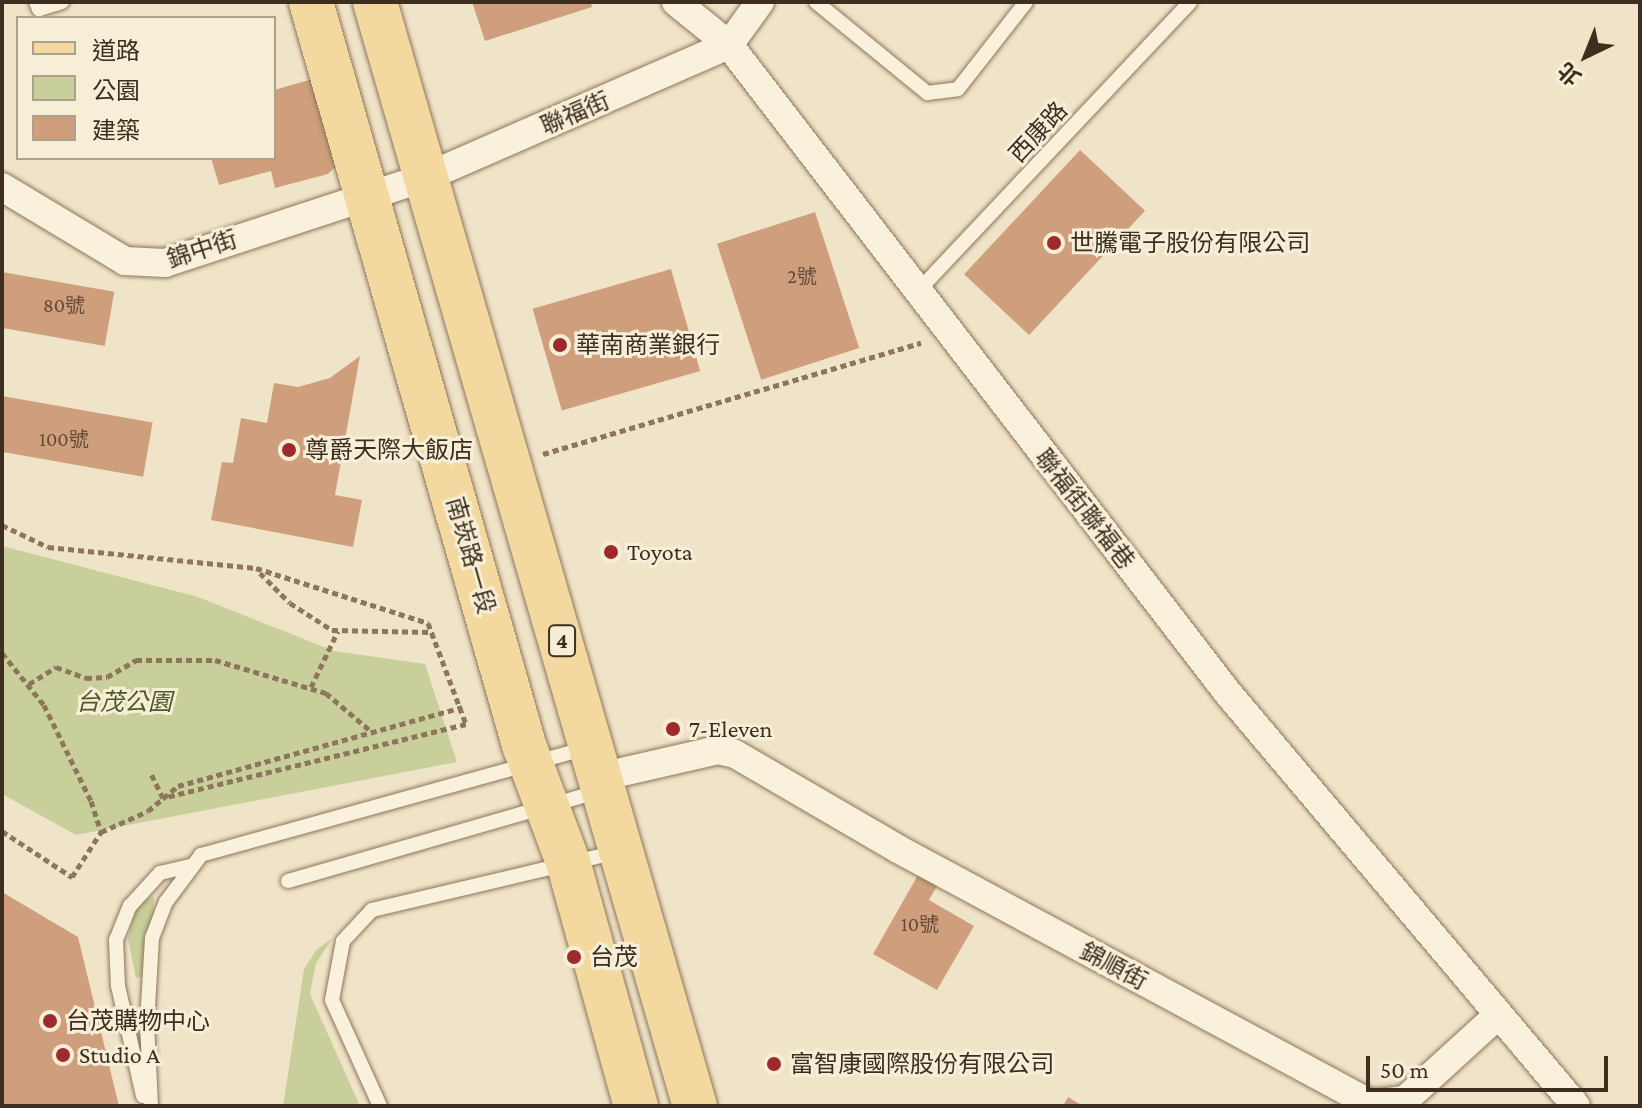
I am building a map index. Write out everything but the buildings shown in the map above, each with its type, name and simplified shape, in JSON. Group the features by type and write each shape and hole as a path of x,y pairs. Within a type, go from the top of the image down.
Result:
{"main road":[{"name":"南崁路一段","path":"311,2 369,193 531,763 569,865 636,1106"},
{"name":"4","path":"375,2 424,178 512,464 695,1106"}],"street":[{"name":"聯福街聯福巷","path":"676,2 729,45 1227,692 1497,1016"},
{"path":"729,45 760,2"},
{"name":"聯福街","path":"369,193 424,178 729,45"},
{"name":"錦中街","path":"2,187 125,261 149,265 369,193"},
{"name":"錦順街","path":"598,771 718,750 735,754 898,849 1371,1104 1405,1100 1497,1016"},
{"path":"1497,1016 1576,1106"}],"lane":[{"path":"38,6 62,2"},
{"path":"816,2 927,93 958,89 1026,2"},
{"name":"西康路","path":"917,292 1190,2"},
{"path":"148,1106 147,1024 152,938 166,902 201,855 531,763 598,771"},
{"path":"288,881 598,771"},
{"path":"380,1106 332,1000 343,941 372,910 620,851"},
{"path":"148,1106 125,1025 116,940 130,906 160,873 190,866"}],"path":[{"path":"512,464 950,335"},
{"path":"2,525 48,547 256,568 290,603 338,631 430,632"},
{"path":"163,798 466,724 428,623 260,572"},
{"path":"311,687 338,631"},
{"path":"2,653 29,684 85,788 101,832"},
{"path":"29,684 56,667 86,678 107,677 136,660 215,660 311,687 335,698 372,732"},
{"path":"2,831 72,877 101,832 163,798 178,786 462,707"},
{"path":"150,771 163,798"}],"green space":[{"name":"台茂公園","path":"2,546 198,597 334,651 425,664 457,762 76,835 2,794"},
{"path":"154,896 153,920 141,977 136,978 128,939 136,906"},
{"path":"333,938 316,963 310,994 360,1106 283,1106 304,969 317,949"}],"place":[{"name":"世騰電子股份有限公司","path":"1054,243"},
{"name":"華南商業銀行","path":"560,345"},
{"name":"尊爵天際大飯店","path":"289,450"},
{"name":"Toyota","path":"611,552"},
{"name":"7-Eleven","path":"673,729"},
{"name":"台茂","path":"574,957"},
{"name":"台茂購物中心","path":"50,1021"},
{"name":"Studio A","path":"63,1055"},
{"name":"富智康國際股份有限公司","path":"774,1064"}]}
